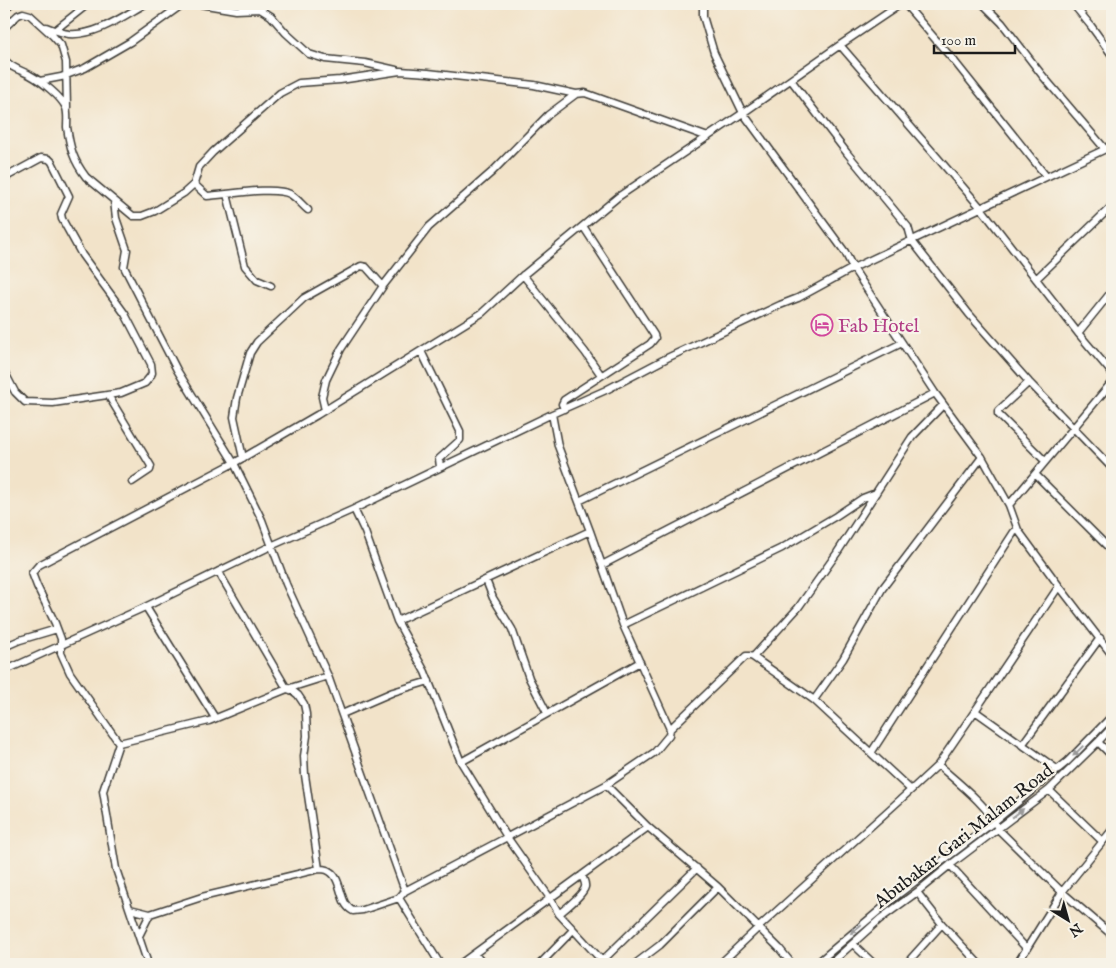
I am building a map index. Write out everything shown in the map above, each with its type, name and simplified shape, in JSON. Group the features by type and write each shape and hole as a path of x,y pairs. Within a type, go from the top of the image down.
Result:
{"street":[{"path":"4,10 10,4"},
{"path":"53,32 88,4"},
{"path":"4,28 18,15 24,13 30,15 53,32 76,34 92,31 145,4"},
{"path":"40,81 85,68 130,42 185,4"},
{"path":"200,4 236,10 260,9 271,16 309,54 325,59 365,63 400,71 534,85 576,94 585,94 708,137"},
{"path":"703,4 703,16 714,54 743,113 845,252 853,268 934,393 982,457 1010,505 1018,530 1112,655"},
{"path":"119,743 70,674 61,653 61,639 32,573 39,565 243,458 326,410 482,313 523,275 618,197 901,4"},
{"path":"906,4 1046,176"},
{"path":"983,4 1002,23 1042,75 1105,149"},
{"path":"1072,4 1112,55"},
{"path":"53,32 61,45 66,62 66,108 74,159 86,177 133,216 142,216 155,211 184,193 194,184 199,167 212,152 280,93 300,82 340,80 400,71"},
{"path":"840,45 982,208 1078,333 1112,373"},
{"path":"4,60 40,81 49,88 66,108"},
{"path":"790,80 908,227 912,241 969,314 1029,382 1112,468"},
{"path":"326,410 322,397 326,380 341,350 383,286 428,227 492,172 548,115 576,94"},
{"path":"4,671 146,607 271,546 606,390 667,358 780,304 798,298 853,268 1112,146"},
{"path":"4,178 38,159 45,158 52,162 68,192 68,200 61,214 62,219 82,255 125,314 151,364 152,373 145,383 121,393 53,403 25,402 15,392 4,371"},
{"path":"194,184 207,196 253,191 280,191 290,194 308,210"},
{"path":"228,194 245,266 257,280 271,286"},
{"path":"114,201 116,218 128,250 124,267 177,370 234,463 262,520 286,584 328,676 404,891"},
{"path":"1036,279 1112,206"},
{"path":"564,409 562,404 564,400 650,344 655,338 583,226"},
{"path":"243,458 234,417 237,398 250,353 257,342 304,298 361,266 366,267 383,286"},
{"path":"523,275 586,352 601,375"},
{"path":"1078,333 1112,291"},
{"path":"578,501 902,343"},
{"path":"421,351 460,431 460,440 439,459 440,467"},
{"path":"1029,382 998,411 998,414 1045,461"},
{"path":"1010,505 1112,382"},
{"path":"602,565 934,393"},
{"path":"108,395 150,462 150,470 132,482"},
{"path":"753,657 798,608 837,553 912,437 943,405"},
{"path":"130,909 150,914 202,897 319,869 328,870 336,878 345,905 353,911 363,910 399,898 404,891 606,785 655,752 669,735 670,729 623,625 558,446 552,414"},
{"path":"814,700 844,658 882,589 982,457"},
{"path":"1035,474 1112,551"},
{"path":"623,625 782,548 863,498 876,494"},
{"path":"354,509 365,532 396,621 425,672 461,762 507,837 560,914 603,963 697,868"},
{"path":"871,753 1014,532 1018,530"},
{"path":"396,621 590,531"},
{"path":"219,571 287,689 298,695 304,704 307,736 304,756 305,775 319,869"},
{"path":"486,580 493,598 512,629 529,678 547,713"},
{"path":"720,964 938,765 1059,586"},
{"path":"146,607 215,718"},
{"path":"4,647 57,629"},
{"path":"1022,745 1100,638"},
{"path":"670,729 746,656 753,657 814,700 911,790"},
{"path":"461,762 640,662"},
{"path":"119,743 215,718 287,689 328,676"},
{"path":"342,714 393,692 429,681"},
{"path":"975,711 1058,770"},
{"path":"816,964 900,893 995,821 1068,762 1112,716"},
{"name":"Abubakar Gari Malam Road","path":"830,964 880,919 1049,790 1112,727"},
{"path":"1098,742 1112,756"},
{"path":"119,743 103,791 116,869 148,964"},
{"path":"938,765 970,794 995,821 998,829 1062,892 1111,931"},
{"path":"606,785 648,827 718,887 759,927 792,964"},
{"path":"1049,790 1102,842"},
{"path":"460,964 648,827"},
{"path":"1017,964 1062,892 1112,830"},
{"path":"950,864 1026,949"},
{"path":"560,914 585,889 582,875"},
{"path":"635,964 660,945 718,887"},
{"path":"917,892 942,924 979,964"},
{"path":"399,898 440,964"},
{"path":"139,936 150,914"},
{"path":"906,964 942,924"},
{"path":"540,964 573,930"},
{"path":"853,944 874,964"},
{"path":"475,954 483,964"}],"place":[{"name":"Fab Hotel","path":"822,325"}]}
